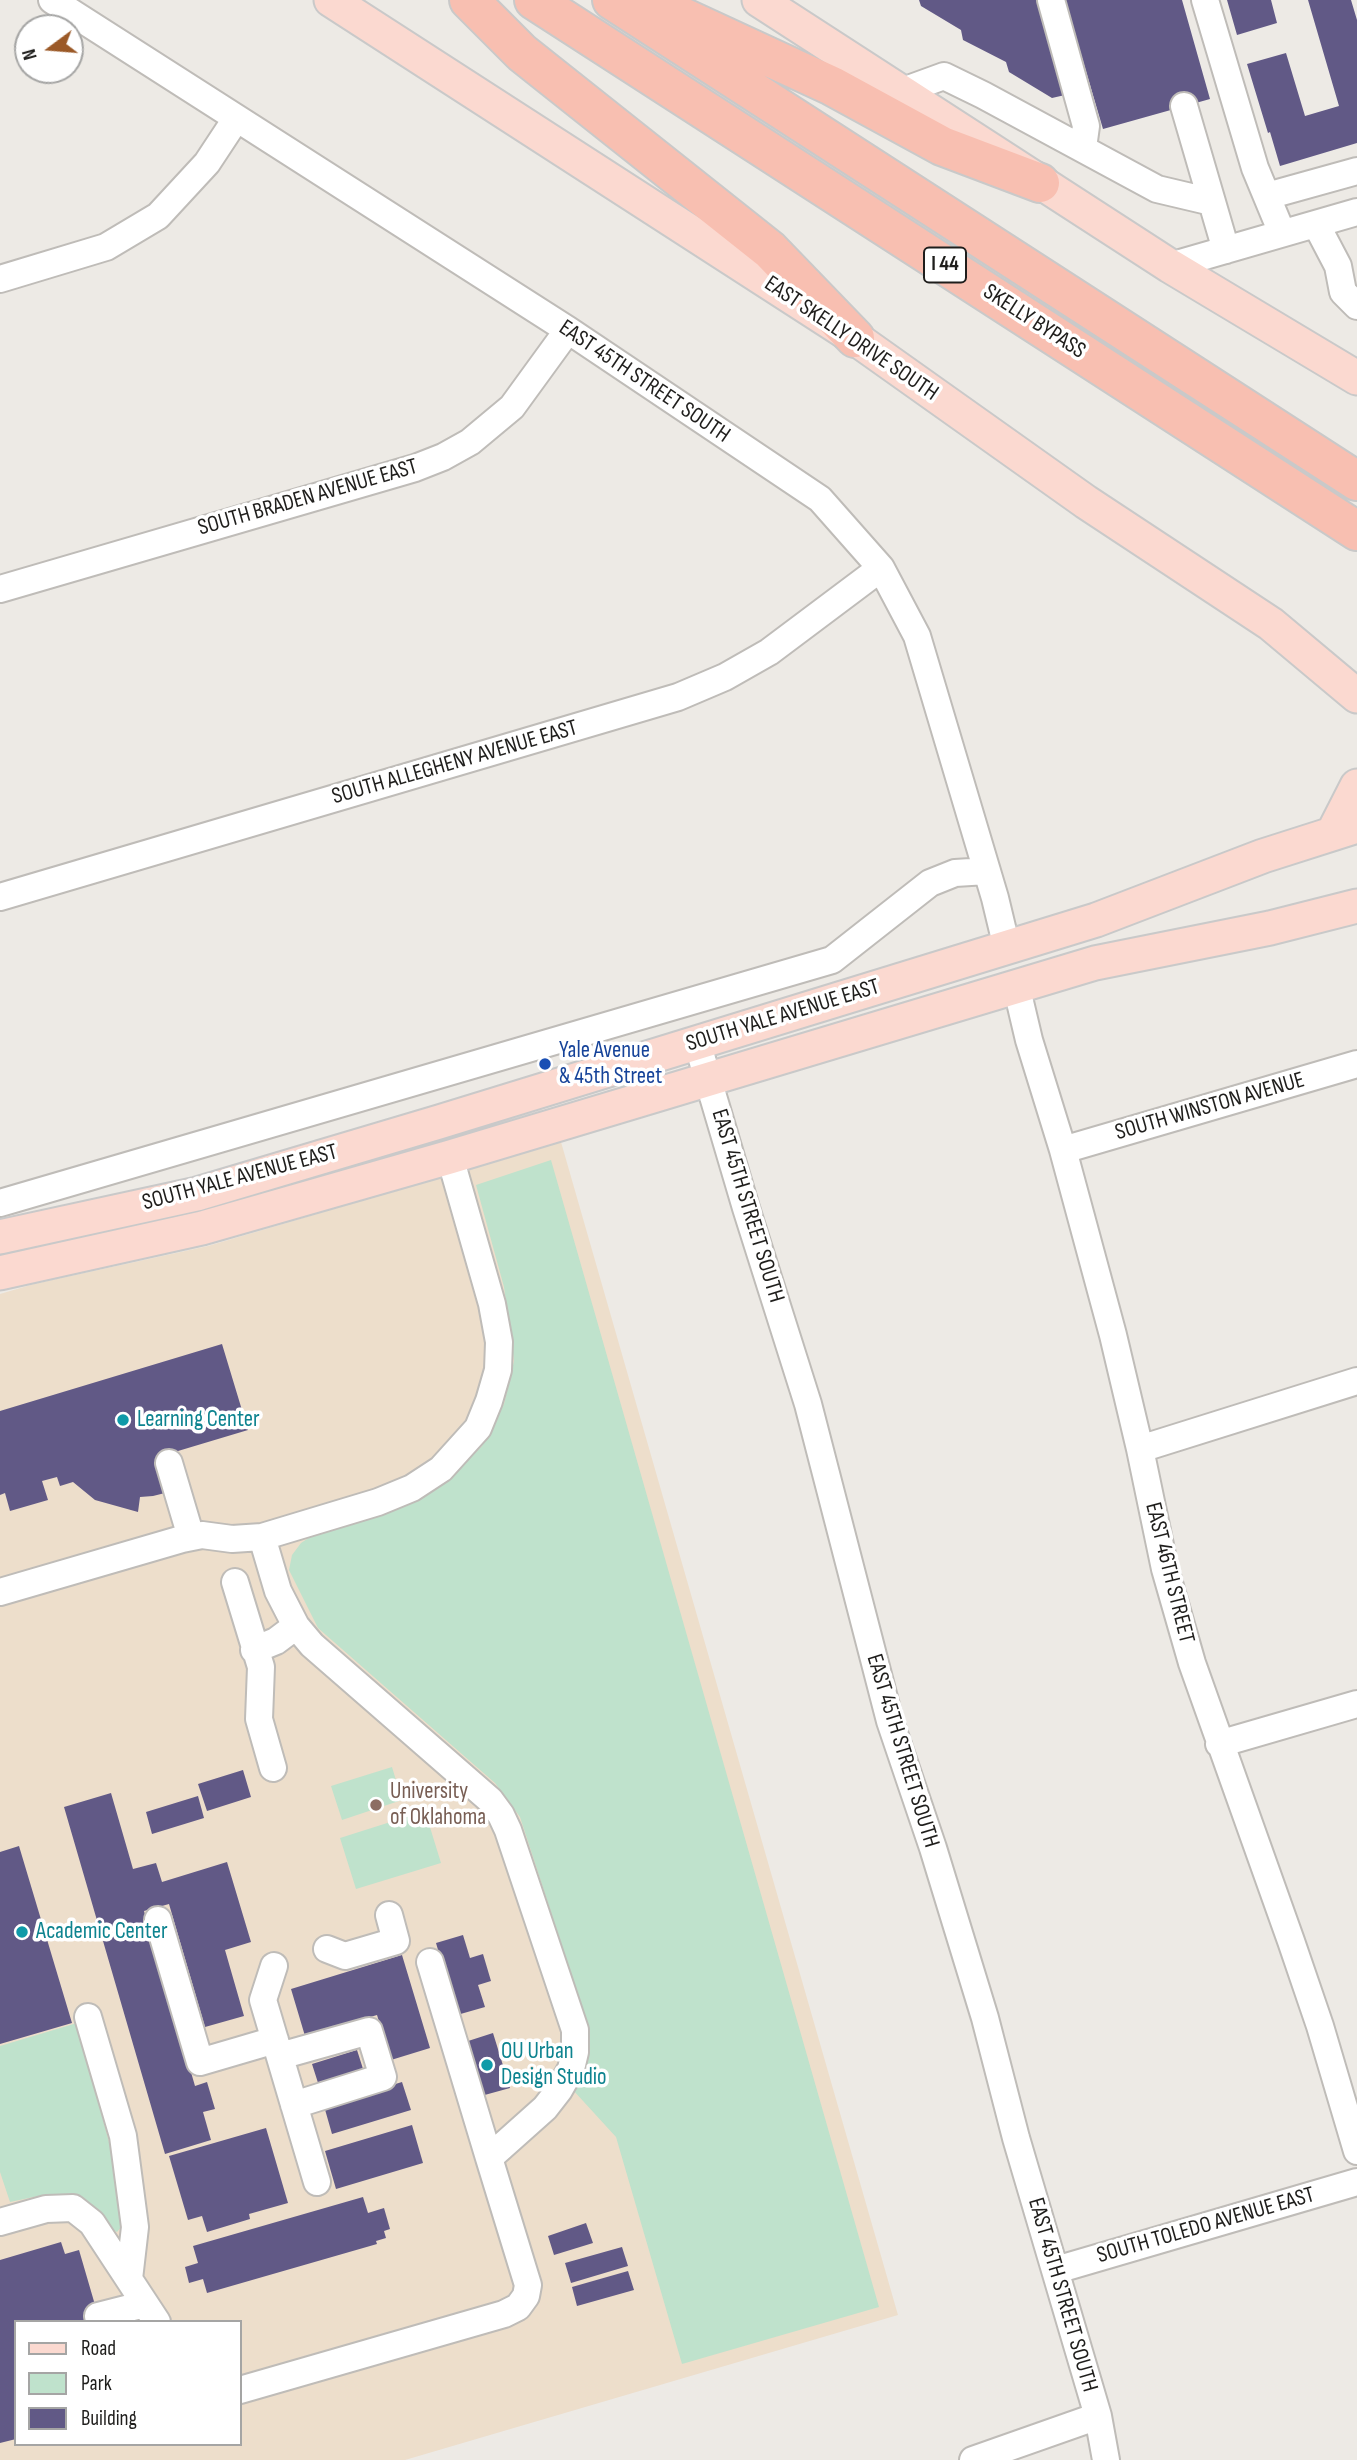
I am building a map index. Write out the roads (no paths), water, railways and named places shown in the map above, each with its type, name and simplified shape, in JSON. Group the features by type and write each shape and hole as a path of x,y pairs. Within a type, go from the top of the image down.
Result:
{"highway":[{"path":"469,0 522,53 770,250 855,338"},
{"name":"SKELLY BYPASS","path":"534,0 1357,531"},
{"name":"SKELLY BYPASS","path":"612,0 1357,481"},
{"path":"646,0 832,86 942,146 1040,183"}],"main road":[{"name":"EAST SKELLY DRIVE SOUTH","path":"331,0 855,338 1086,502 1271,624 1357,698"},
{"path":"759,0 1170,266 1357,378"},
{"path":"1345,830 1357,786"},
{"name":"SOUTH YALE AVENUE EAST","path":"0,1237 197,1194 439,1122 1096,920 1263,856 1345,830"},
{"name":"SOUTH YALE AVENUE EAST","path":"0,1273 202,1228 450,1157 1016,985 1143,952 1270,928 1357,906"},
{"path":"1007,948 1016,985"},
{"path":"439,1122 450,1157"}],"street":[{"name":"EAST 45TH STREET SOUTH","path":"52,0 568,330 820,499 881,568 917,636 987,871 1007,948"},
{"path":"1051,0 1086,126 1083,148"},
{"path":"1205,0 1255,168 1282,233"},
{"path":"900,92 944,76 1157,189 1212,202"},
{"path":"1184,106 1226,250"},
{"path":"0,279 106,247 158,216 207,163 236,119"},
{"path":"1267,196 1357,171"},
{"path":"1170,266 1357,212"},
{"path":"1316,224 1347,263 1343,292 1357,306"},
{"name":"SOUTH BRADEN AVENUE EAST","path":"0,589 415,468 443,457 470,442 512,407 568,330"},
{"name":"SOUTH ALLEGHENY AVENUE EAST","path":"0,897 678,697 725,677 769,652 881,568"},
{"name":"SOUTH YALE AVENUE EAST","path":"0,1203 832,960 930,883 955,873 987,871"},
{"name":"EAST 46TH STREET","path":"1016,985 1026,1030 1063,1150 1140,1449 1165,1569 1192,1663 1295,1953 1357,2151"},
{"name":"EAST 45TH STREET SOUTH","path":"697,1042 808,1404 890,1721 933,1848 981,2005 1016,2138 1098,2416 1106,2460"},
{"name":"SOUTH WINSTON AVENUE","path":"1063,1150 1357,1065"},
{"path":"0,1592 191,1537 262,1537 378,1502 412,1488 441,1469 478,1428 498,1370 499,1342 492,1304 450,1157"},
{"path":"1140,1449 1357,1381"},
{"path":"169,1463 191,1537"},
{"path":"262,1537 278,1591 296,1626 312,1645 490,1800 508,1830 575,2030 575,2052 559,2090 545,2108 489,2158"},
{"path":"234,1582 261,1667 259,1719 273,1768"},
{"path":"254,1650 276,1641 296,1626"},
{"path":"1219,1744 1357,1703"},
{"path":"327,1949 345,1956 397,1941 389,1915"},
{"path":"158,1920 200,2062 369,2031 383,2077 294,2105"},
{"path":"242,2389 504,2314 518,2307 526,2296 528,2285 430,1962"},
{"path":"274,1966 263,2000 317,2182"},
{"path":"88,2017 123,2137 135,2227 129,2279"},
{"name":"SOUTH TOLEDO AVENUE EAST","path":"1056,2270 1357,2182"},
{"path":"0,2222 46,2209 73,2208 92,2222 129,2279 146,2316 98,2316"},
{"path":"973,2460 1098,2416"}],"place":[{"name":"Yale Avenue & 45th Street","path":"545,1064"},
{"name":"Learning Center","path":"123,1420"},
{"name":"University of Oklahoma","path":"376,1805"},
{"name":"Academic Center","path":"22,1932"},
{"name":"OU Urban Design Studio","path":"487,2065"}]}
